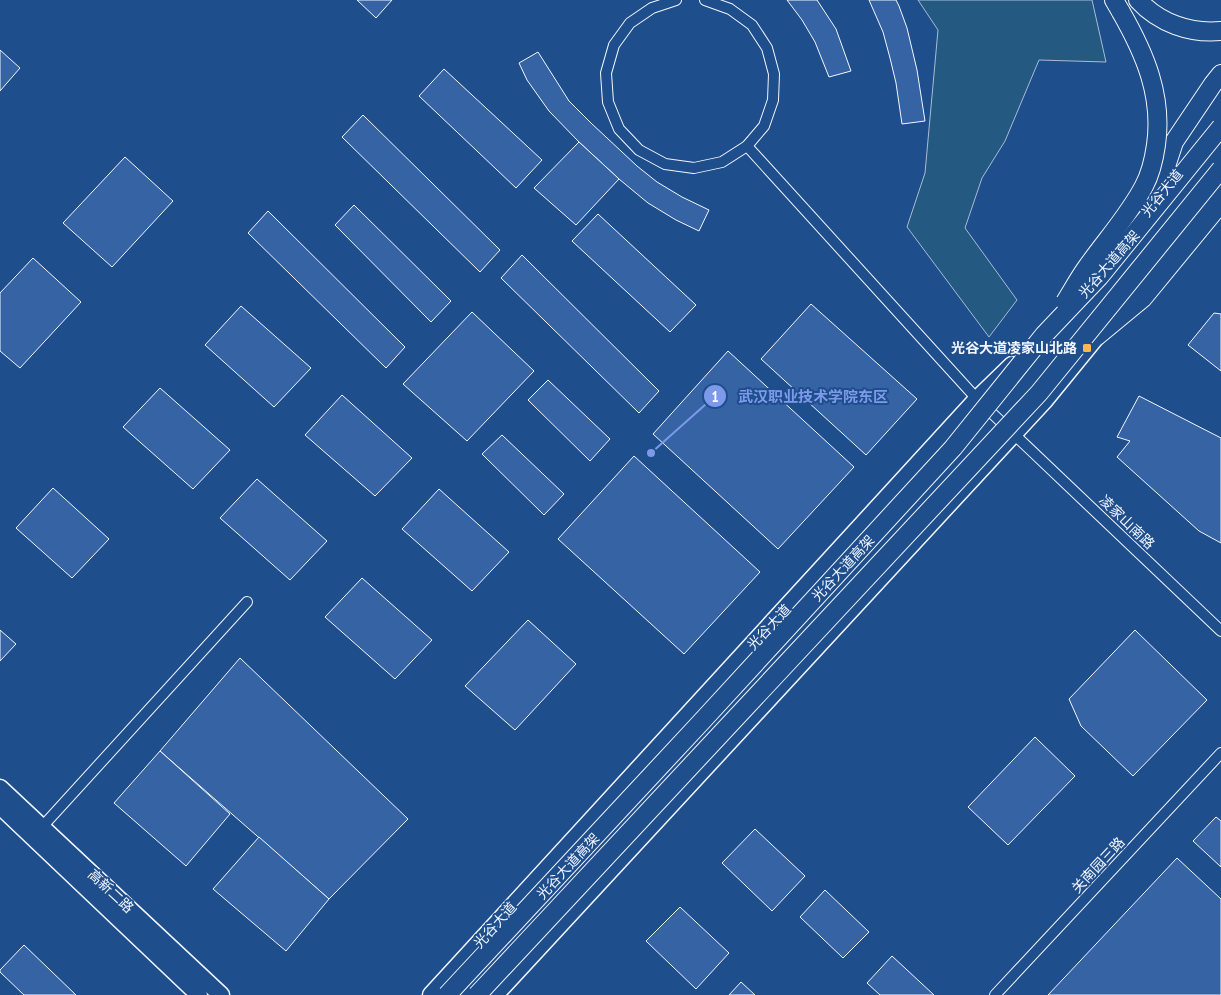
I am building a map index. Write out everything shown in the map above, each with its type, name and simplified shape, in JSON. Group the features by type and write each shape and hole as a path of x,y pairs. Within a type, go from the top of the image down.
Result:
{"highway":[{"path":"1044,335 1088,267 1136,200 1145,184 1154,156 1158,124 1155,93 1142,52 1114,0"},
{"path":"1138,0 1161,19 1177,26 1195,31 1221,31"},
{"path":"1154,203 1174,142 1217,79"},
{"name":"光谷大道高架","path":"447,995 704,720 953,448 1044,335 1100,276 1221,127"},
{"name":"光谷大道高架","path":"477,995 1039,393 1221,169"},
{"path":"1097,336 1144,298 1216,209"}],"main road":[{"name":"光谷大道","path":"431,995 977,398 1014,363 1089,280 1221,120"},
{"path":"495,995 1045,400 1221,184"},
{"name":"高新二路","path":"0,788 221,995"},
{"name":"高新二路","path":"0,806 199,995"}],"street":[{"path":"676,0 652,8 630,23 614,45 606,73 608,102 619,129 639,150 665,164 694,168 722,162 747,146 764,126 773,100 774,74 767,48 752,25 730,9 705,0"},
{"name":"凌家山南路","path":"747,146 977,398 1221,631"},
{"path":"42,827 247,602"},
{"name":"关南园三路","path":"995,995 1221,753"}],"shaded area":[{"path":"918,0 1092,0 1106,62 1039,60 1005,141 982,178 965,228 1017,300 989,337 907,227 925,173 938,30"}],"building":[{"path":"357,0 392,0 376,18"},
{"path":"787,0 817,0 836,29 851,71 829,77 815,42"},
{"path":"869,0 896,0 899,6 907,28 917,70 925,121 902,124 890,58 883,32"},
{"path":"0,50 20,68 0,91"},
{"path":"538,52 569,101 637,166 657,182 709,210 699,231 648,203 579,142 549,111 527,80 519,63"},
{"path":"444,69 542,160 516,188 419,96"},
{"path":"363,115 500,250 480,272 342,137"},
{"path":"579,142 619,179 576,225 534,188"},
{"path":"125,157 173,201 112,267 63,223"},
{"path":"354,205 451,301 431,322 335,225"},
{"path":"268,211 405,347 386,368 248,233"},
{"path":"598,214 696,305 670,332 572,241"},
{"path":"522,255 659,391 639,413 501,278"},
{"path":"33,258 81,302 20,368 0,351 0,293"},
{"path":"811,304 917,399 866,455 761,359"},
{"path":"241,306 311,368 274,407 205,345"},
{"path":"472,312 534,371 467,441 403,384"},
{"path":"1214,313 1221,314 1221,371 1188,345"},
{"path":"728,351 854,467 778,549 653,434"},
{"path":"548,380 610,439 590,461 528,400"},
{"path":"160,388 230,450 193,489 123,427"},
{"path":"342,395 412,458 375,496 305,435"},
{"path":"1139,396 1221,438 1221,543 1199,531 1117,457 1130,441 1117,437"},
{"path":"502,435 564,494 544,515 482,454"},
{"path":"634,456 760,572 684,654 558,539"},
{"path":"257,479 327,541 290,580 220,518"},
{"path":"53,488 109,539 72,578 16,528"},
{"path":"439,489 509,552 472,591 402,529"},
{"path":"362,578 432,640 395,679 325,617"},
{"path":"528,620 576,664 515,730 465,686"},
{"path":"0,630 16,644 0,661"},
{"path":"1135,630 1207,700 1133,776 1081,726 1069,699"},
{"path":"240,658 408,819 329,899 160,751"},
{"path":"1035,737 1075,776 1008,845 968,807"},
{"path":"160,751 230,814 186,866 114,803"},
{"path":"1216,817 1221,821 1221,867 1193,841"},
{"path":"755,829 805,876 772,911 722,863"},
{"path":"259,837 329,899 286,951 213,889"},
{"path":"1177,858 1221,899 1221,995 1048,995"},
{"path":"825,890 869,932 843,958 800,917"},
{"path":"680,907 729,953 696,989 646,941"},
{"path":"24,945 76,995 24,995 0,972"},
{"path":"892,956 934,995 880,995 867,983"},
{"path":"741,982 755,995 729,995"}],"place":[{"name":"光谷大道凌家山北路","path":"1087,348"},
{"name":"武汉职业技术学院东区","path":"651,453"}]}
